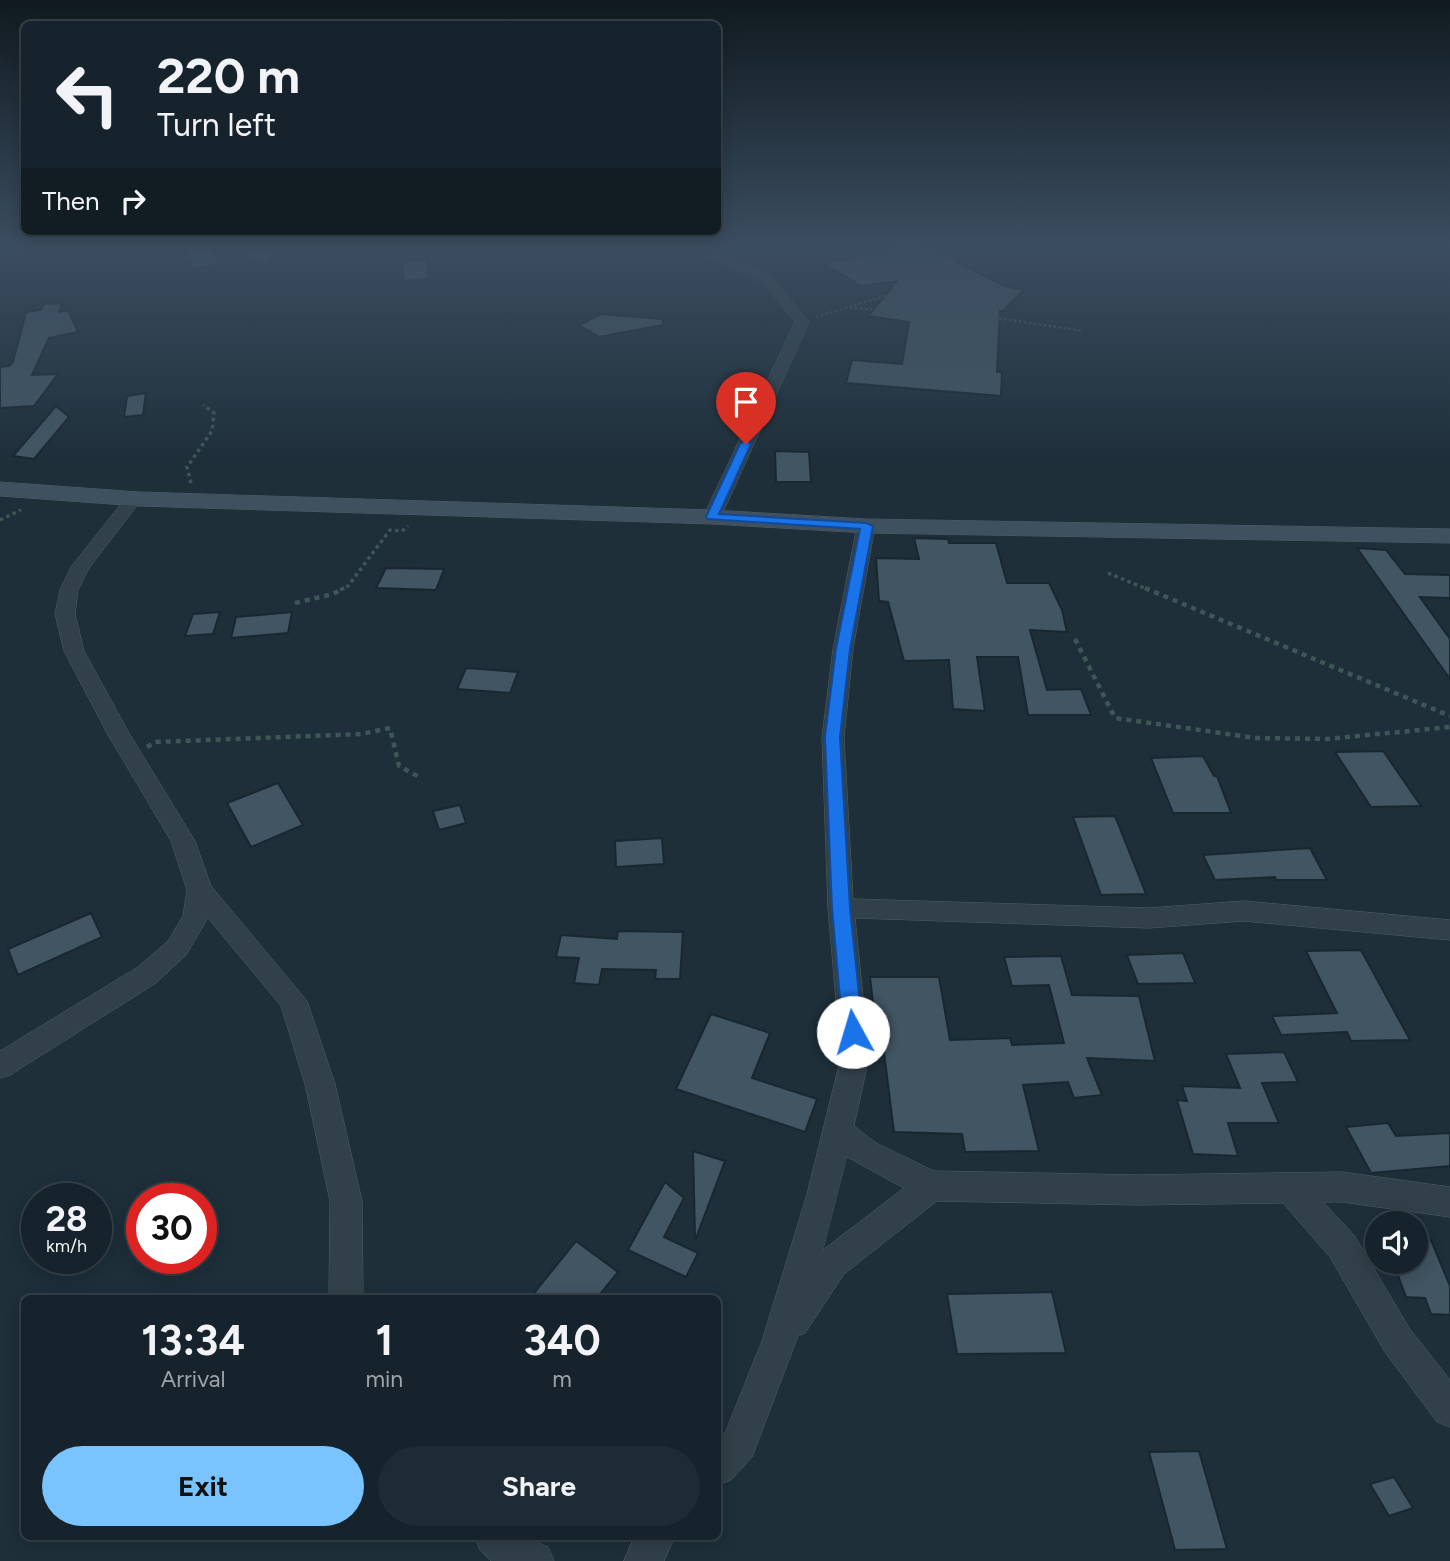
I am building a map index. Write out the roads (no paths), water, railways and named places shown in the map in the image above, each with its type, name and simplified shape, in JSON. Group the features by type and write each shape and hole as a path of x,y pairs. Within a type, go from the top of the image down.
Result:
{"main road":[{"path":"0,489 134,499 712,517 866,526 1450,536"}],"street":[{"path":"712,517 802,322 798,317"},
{"path":"134,499 80,567 69,590 65,614 74,651 131,755 183,841 200,890 293,1002 320,1084 346,1201 346,1295"},
{"path":"721,1464 739,1444 779,1341 822,1198 855,1056 841,908 833,737 843,649 866,526"},
{"path":"0,1066 147,975 177,948 196,917 200,890"},
{"path":"841,908 1149,918 1244,911 1450,930"},
{"path":"838,1131 865,1153 932,1186 1138,1190 1342,1187 1450,1202"},
{"path":"779,1341 832,1263 932,1186"},
{"path":"1290,1188 1342,1245 1397,1340 1450,1409"},
{"path":"498,1540 505,1548 534,1561"},
{"path":"644,1561 654,1540"}]}
